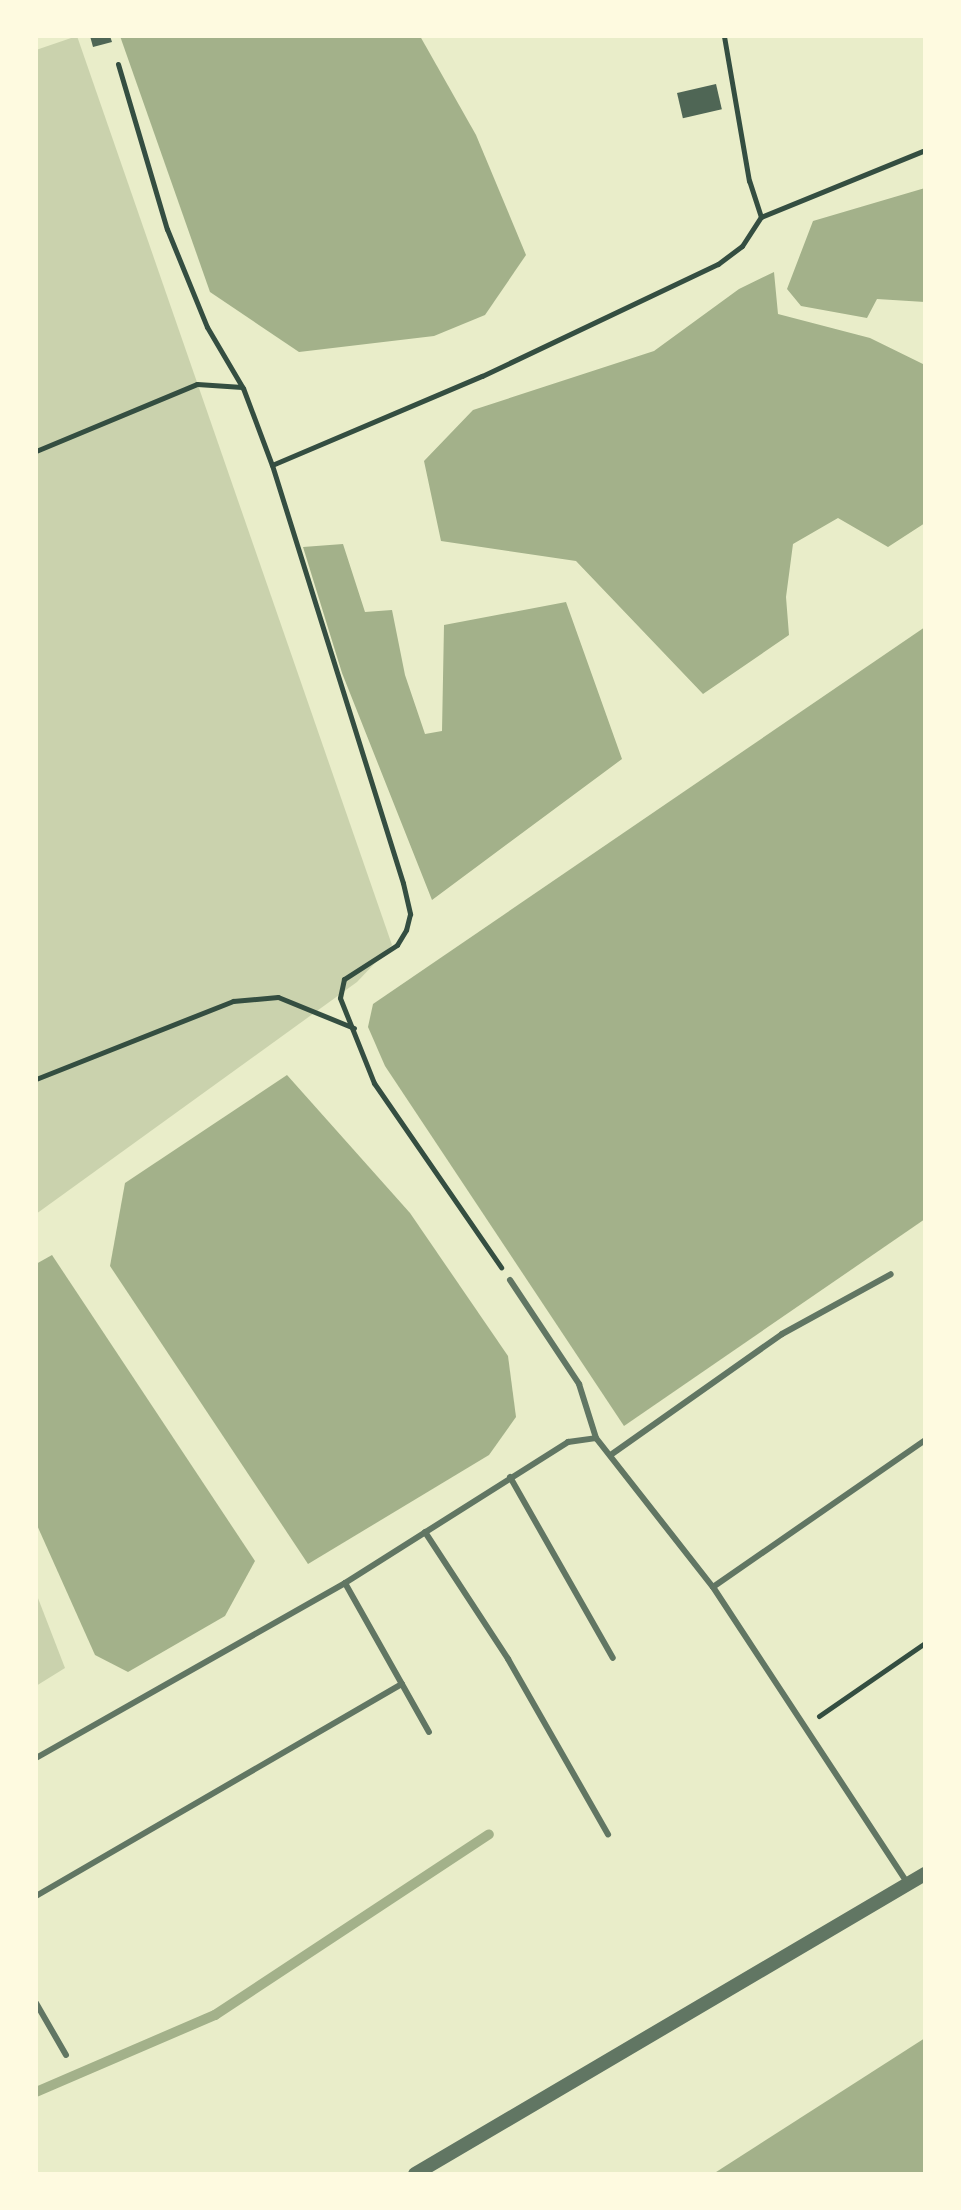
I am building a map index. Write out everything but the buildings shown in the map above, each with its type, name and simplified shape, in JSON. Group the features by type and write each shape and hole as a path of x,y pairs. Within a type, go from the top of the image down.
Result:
{"street":[{"path":"415,2174 925,1874"}],"lane":[{"path":"612,1454 782,1334 891,1274"},
{"path":"510,1280 579,1384 596,1438 612,1454 713,1587 909,1885"},
{"path":"36,1758 345,1583 568,1442 596,1438"},
{"path":"713,1587 925,1440"},
{"path":"510,1477 613,1658"},
{"path":"425,1532 508,1659 608,1834"},
{"path":"345,1583 429,1732"},
{"path":"36,1896 402,1684"},
{"path":"36,2003 66,2055"}],"path":[{"path":"724,36 761,217"},
{"path":"118,64 167,229 207,327 243,388 272,465 410,914 397,945 356,968 338,987 374,1083 510,1280"},
{"path":"272,465 361,432 718,264 742,246 761,217 925,150"},
{"path":"36,451 197,384 243,388"},
{"path":"36,1079 233,1001 278,997 356,1029"},
{"path":"805,1726 925,1643"}],"shaded area":[{"path":"77,36 392,945 357,982 36,1214 36,50"},
{"path":"120,36 420,36 476,135 526,255 485,315 434,336 299,352 210,292"},
{"path":"925,188 925,302 877,299 867,318 801,306 787,289 813,221"},
{"path":"774,272 778,314 870,338 925,365 925,523 888,547 838,518 793,544 786,597 789,635 703,694 576,561 441,541 424,461 473,410 654,351 739,289"},
{"path":"343,544 365,612 392,610 405,675 425,734 442,731 444,625 566,602 622,759 432,900 342,673 303,547"},
{"path":"925,627 925,1219 624,1426 385,1066 368,1027 373,1004"},
{"path":"287,1075 410,1213 508,1356 516,1417 489,1455 308,1564 110,1266 125,1183"},
{"path":"52,1255 255,1561 225,1616 128,1672 95,1655 36,1523 36,1264"},
{"path":"36,1593 65,1668 36,1686"},
{"path":"925,2038 925,2174 713,2174"}],"waterway":[{"path":"36,2092 215,2015 489,1834"}]}
